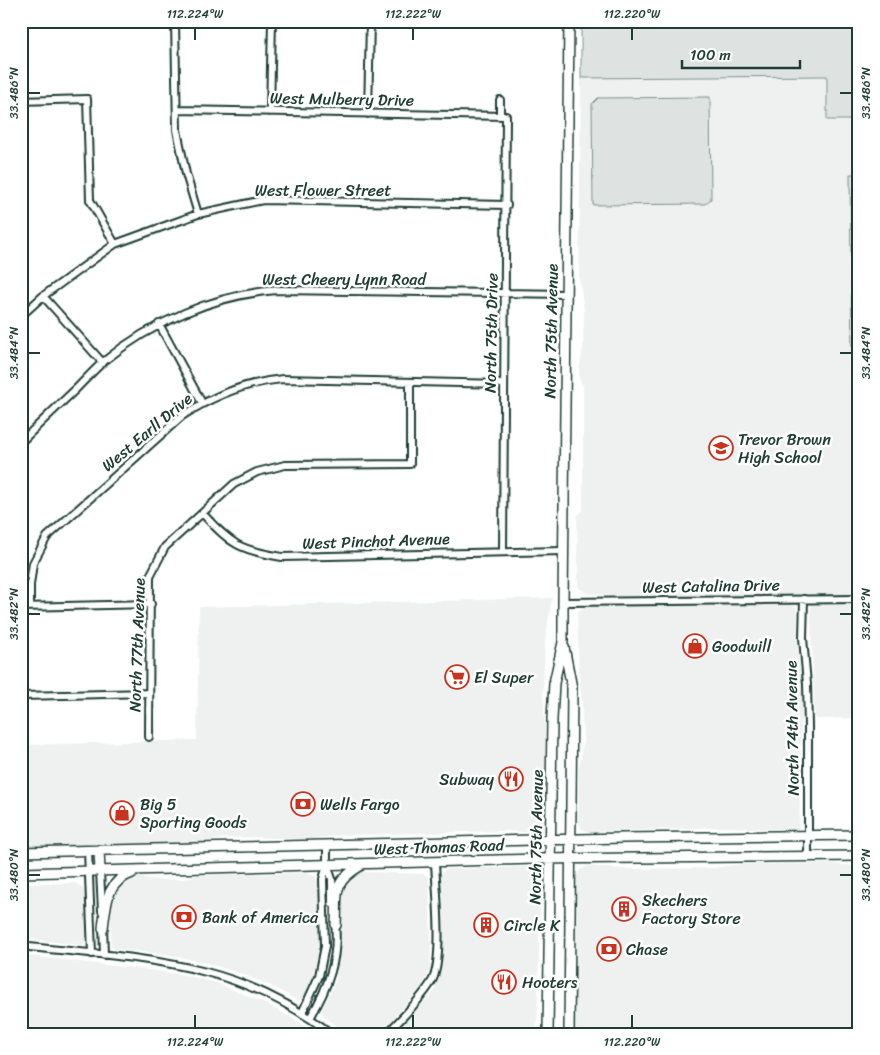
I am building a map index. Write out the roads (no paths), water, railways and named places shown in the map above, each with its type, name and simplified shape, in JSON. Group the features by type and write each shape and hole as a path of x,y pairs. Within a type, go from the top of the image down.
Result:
{"main road":[{"name":"North 75th Avenue","path":"548,1034 554,683 563,642 564,602 569,21"},
{"name":"North 75th Avenue","path":"563,642 572,688 569,1034"},
{"name":"West Thomas Road","path":"21,852 327,844 859,835"},
{"path":"99,850 100,871"},
{"name":"West Thomas Road","path":"21,873 550,859 859,856"},
{"path":"336,925 339,883 348,872 362,864"},
{"path":"103,928 106,902 110,890 125,875 139,870"}],"street":[{"path":"174,21 177,130 186,174 198,214"},
{"path":"270,112 272,21"},
{"path":"368,114 370,21"},
{"path":"21,101 88,100 90,200 115,244"},
{"name":"North 75th Drive","path":"500,100 503,116 507,205 503,551"},
{"name":"West Mulberry Drive","path":"177,110 503,116"},
{"name":"West Flower Street","path":"21,316 43,296 115,244 198,214 263,200 507,205"},
{"name":"West Cheery Lynn Road","path":"21,442 102,363 136,338 159,324 209,304 258,292 277,290 566,294"},
{"path":"43,296 102,363"},
{"path":"159,324 202,403"},
{"name":"West Earll Drive","path":"30,606 33,563 47,537 182,416 202,403 237,388 270,380 504,384"},
{"name":"North 77th Avenue","path":"149,737 150,576 165,547 234,484 257,472 285,464 410,464 410,382"},
{"name":"West Pinchot Avenue","path":"203,514 227,539 244,549 282,557 564,551"},
{"name":"West Catalina Drive","path":"564,602 859,598"},
{"name":"North 74th Avenue","path":"804,599 803,638 807,684 808,857"},
{"path":"21,606 151,604"},
{"path":"21,696 148,693"},
{"path":"302,1013 319,976 323,956 325,932 323,879 327,865 327,844"},
{"path":"88,850 92,954"},
{"path":"387,1034 427,987 435,974 438,942 435,862"},
{"path":"310,1018 327,988 335,952 336,925 333,914 332,879 327,865"},
{"path":"100,871 104,955"},
{"path":"21,946 157,962 208,972 264,993 302,1013 332,1034"}],"place":[{"name":"Trevor Brown High School","path":"721,448"},
{"name":"Goodwill","path":"695,646"},
{"name":"El Super","path":"457,677"},
{"name":"Subway","path":"511,779"},
{"name":"Wells Fargo","path":"303,804"},
{"name":"Big 5 Sporting Goods","path":"122,813"},
{"name":"Skechers Factory Store","path":"624,909"},
{"name":"Bank of America","path":"184,917"},
{"name":"Circle K","path":"486,925"},
{"name":"Chase","path":"609,949"},
{"name":"Hooters","path":"504,982"}]}
